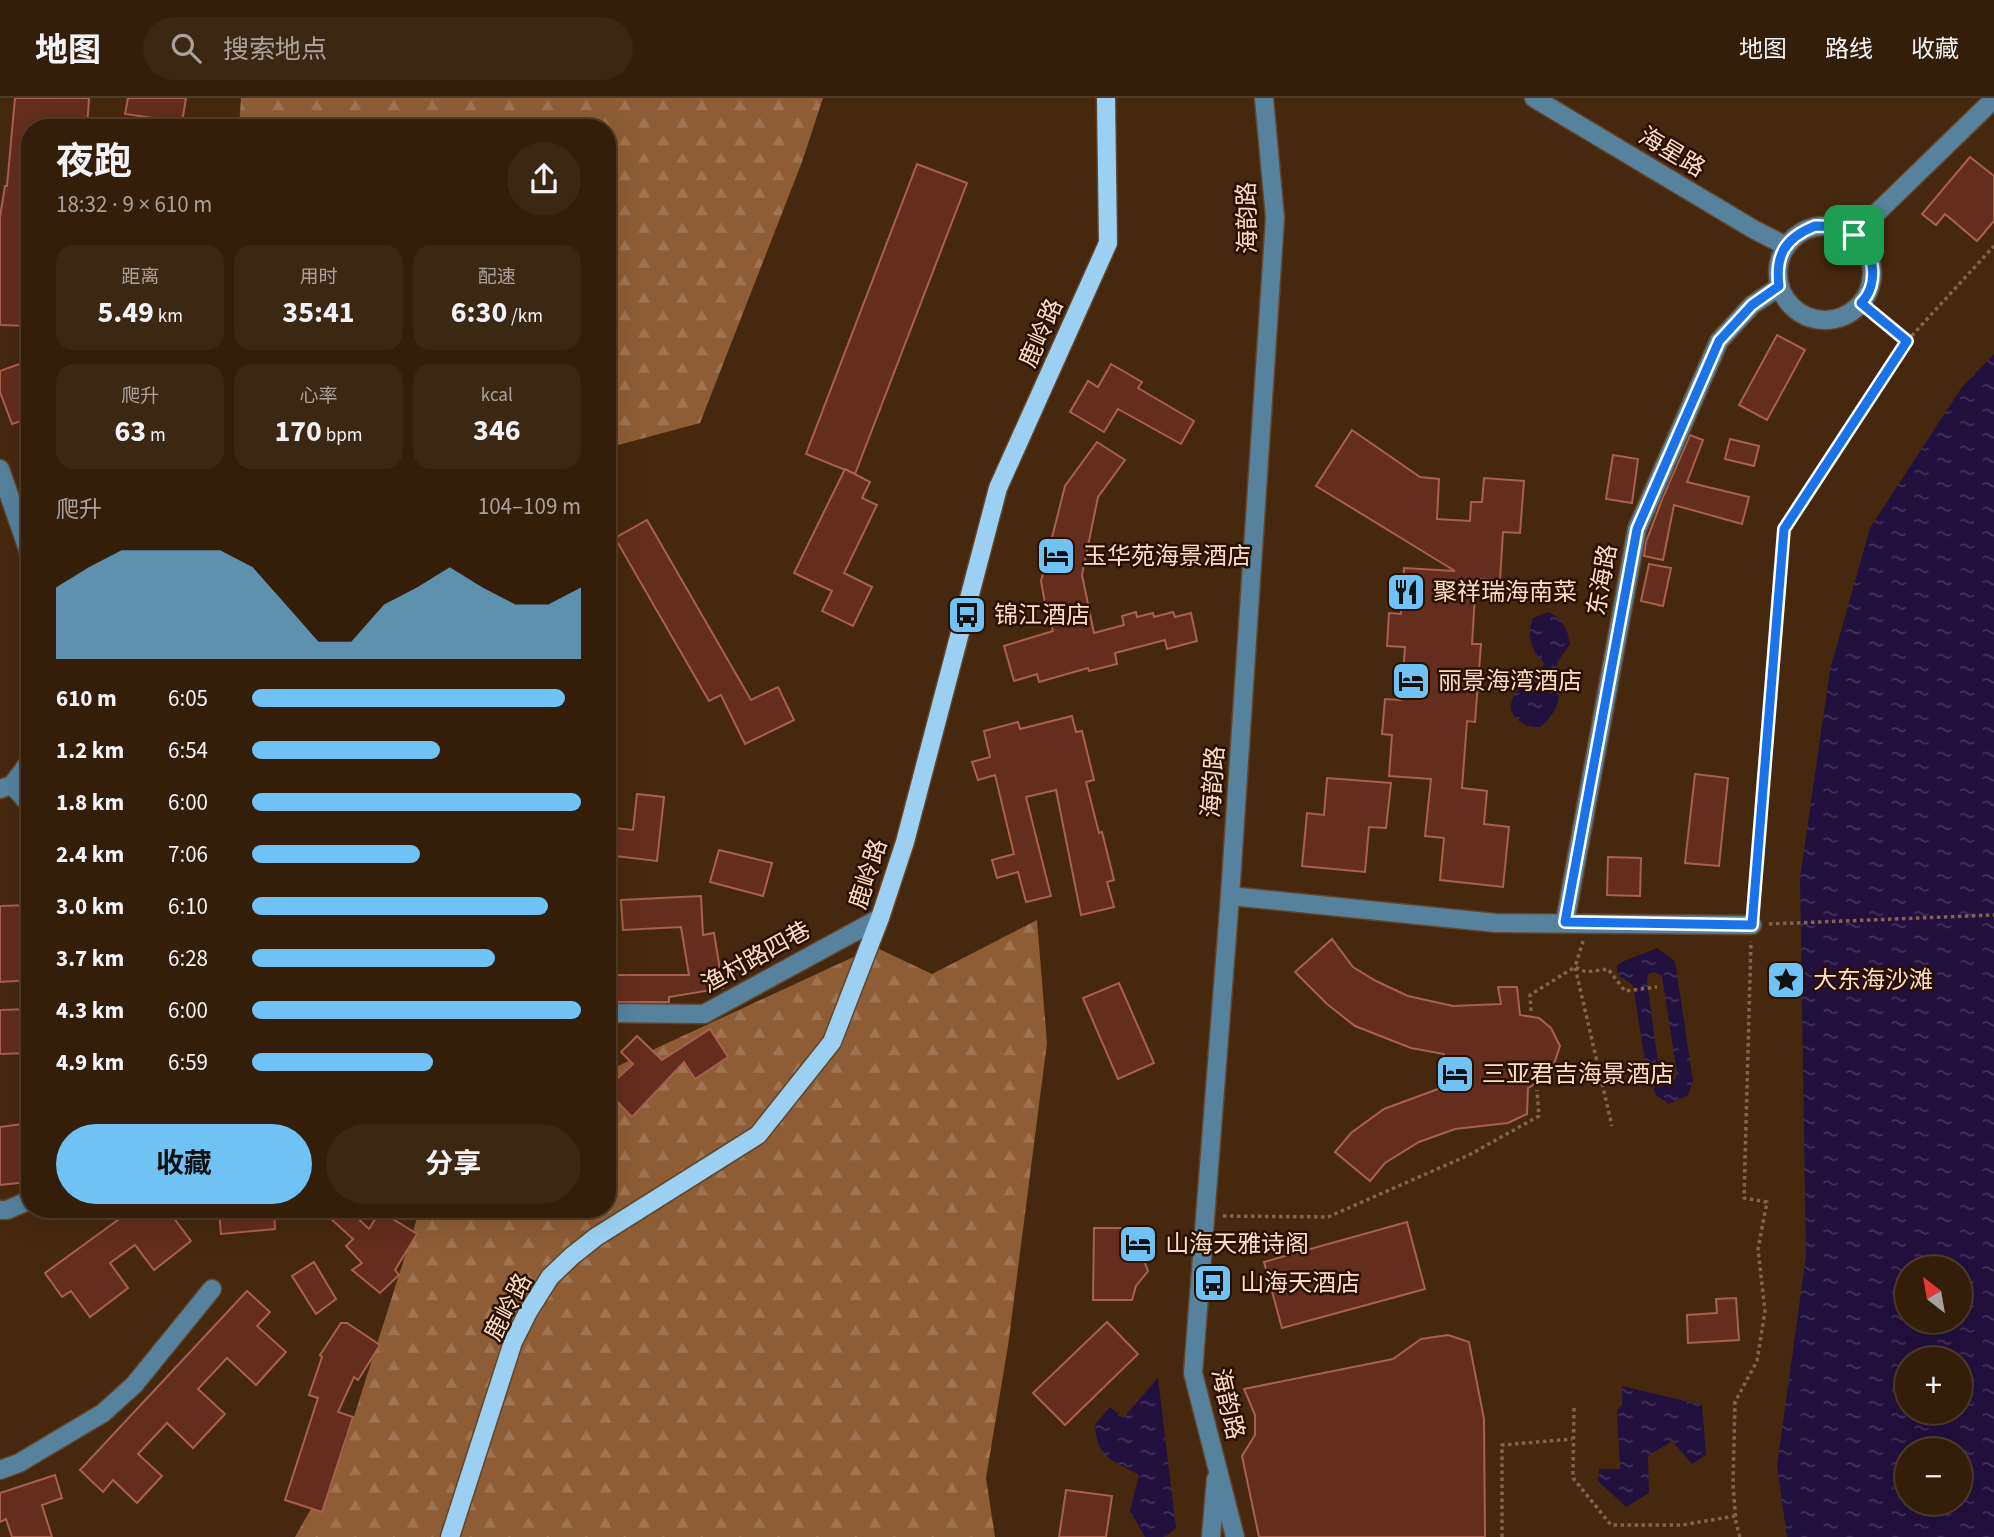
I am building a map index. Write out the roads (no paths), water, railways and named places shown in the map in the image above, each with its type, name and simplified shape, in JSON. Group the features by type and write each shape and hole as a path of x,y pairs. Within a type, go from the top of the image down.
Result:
{"main road":[{"name":"鹿岭路","path":"450,1537 513,1342 550,1277 596,1237 758,1135 832,1042 880,918 905,842 998,488 1108,243 1106,98"}],"street":[{"name":"海韵路","path":"1235,1537 1193,1373 1230,896 1275,218 1264,98"},
{"name":"海星路","path":"1534,98 1786,246"},
{"path":"1854,235 1988,104"},
{"path":"1815,226 1833,226 1854,235 1869,254 1873,273 1869,290 1861,303 1849,314 1829,321 1803,316 1786,300 1779,286 1777,270 1786,246 1799,233 1815,226"},
{"name":"东海路","path":"1565,922 1637,529 1719,341 1752,305 1779,286"},
{"path":"0,469 21,529"},
{"path":"21,771 6,787 21,798"},
{"path":"1230,896 1496,923 1752,925"},
{"name":"渔村路四巷","path":"616,1013 704,1014 880,918"},
{"path":"0,1210 21,1204"},
{"path":"0,1470 19,1463 103,1413 134,1385 212,1289"},
{"path":"1211,1537 1217,1465"}],"water":[{"path":"1994,354 1994,1537 1787,1537 1777,1466 1806,1256 1800,878 1830,670 1870,528 1962,387"},
{"path":"1548,612 1563,624 1570,644 1557,663 1557,706 1540,727 1533,727 1515,717 1511,703 1520,689 1545,664 1533,649 1530,632 1533,618"},
{"path":"1657,948 1675,961 1693,1081 1688,1095 1669,1104 1656,1095 1647,1074 1633,985 1618,975 1617,966","holes":["1654,972 1662,976 1677,1073 1674,1081 1669,1084 1660,1077 1647,982 1648,974"]},
{"path":"1158,1378 1176,1528 1165,1537 1145,1537 1130,1511 1139,1475 1107,1457 1099,1445 1095,1424 1110,1407 1123,1418"},
{"path":"1622,1386 1702,1405 1706,1455 1692,1464 1672,1441 1648,1456 1649,1493 1626,1507 1598,1481 1599,1469 1620,1469 1617,1410 1622,1405"}],"place":[{"name":"玉华苑海景酒店","path":"1056,556"},
{"name":"聚祥瑞海南菜","path":"1406,592"},
{"name":"锦江酒店","path":"967,615"},
{"name":"丽景海湾酒店","path":"1411,681"},
{"name":"大东海沙滩","path":"1786,980"},
{"name":"三亚君吉海景酒店","path":"1455,1074"},
{"name":"山海天雅诗阁","path":"1138,1244"},
{"name":"山海天酒店","path":"1213,1283"}]}
